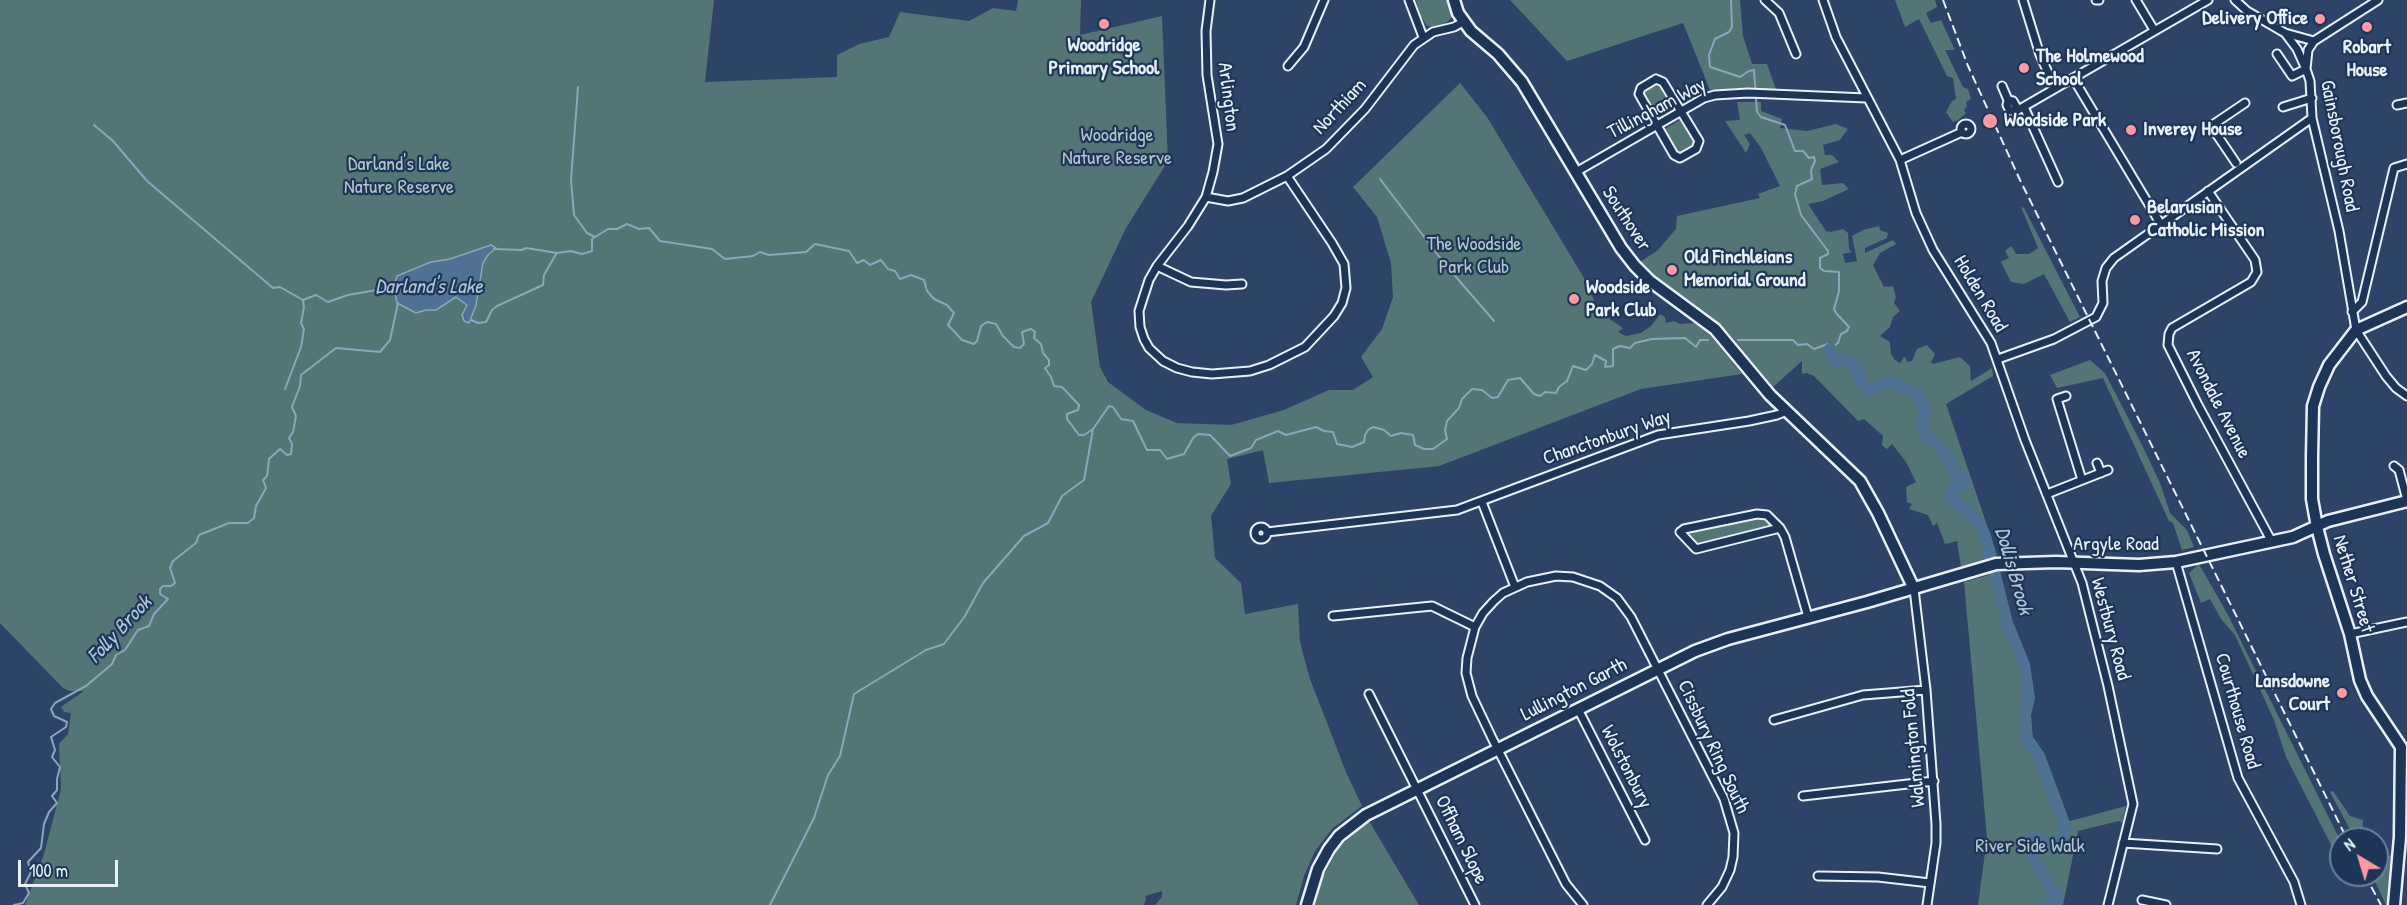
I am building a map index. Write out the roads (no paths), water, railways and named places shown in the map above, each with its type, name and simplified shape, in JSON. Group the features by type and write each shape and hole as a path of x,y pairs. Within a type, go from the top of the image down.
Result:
{"street":[{"name":"Arlington","path":"1206,197 1218,144 1207,75 1206,31 1210,0"},
{"path":"1288,66 1304,47 1324,0"},
{"path":"1409,0 1423,37"},
{"path":"1454,0 1463,22"},
{"path":"1765,0 1779,13 1796,54"},
{"name":"Holden Road","path":"1823,0 1836,37 1899,160 1916,213 1933,249 1991,344 1998,360 2054,339 2096,317 2103,303 2102,281 2106,267 2114,258 2160,223 2312,118"},
{"path":"2023,0 2040,56 2055,88"},
{"path":"2136,0 2154,30"},
{"path":"2021,108 2208,0"},
{"name":"Gainsborough Road","path":"2235,0 2247,11 2285,33 2297,49 2306,69 2312,98 2312,118 2339,231 2356,330 2385,376 2407,396"},
{"path":"2277,54 2292,76 2306,69 2308,50 2314,41 2378,0"},
{"name":"Northiam","path":"1206,197 1228,201 1243,198 1287,176 1334,141 1365,109 1414,45 1423,37 1463,22"},
{"name":"Southover","path":"1463,22 1498,54 1522,82 1621,248 1635,266 1650,281 1710,325 1770,395 1787,411"},
{"path":"2285,33 2314,41"},
{"path":"2073,78 2160,223"},
{"path":"1656,79 1663,82 1680,112 1699,141 1696,149 1677,158 1639,94 1641,88 1656,79"},
{"path":"2001,86 2008,100 2021,108 2058,182"},
{"name":"Tillingham Way","path":"1576,172 1704,98 1715,95 1748,93 1866,98"},
{"path":"2283,107 2312,98"},
{"path":"2236,163 2211,126 2245,103"},
{"path":"2397,105 2407,103"},
{"path":"1899,160 1962,132"},
{"path":"2352,312 2362,302 2394,168 2407,164"},
{"path":"1206,197 1188,226 1157,266 1143,292 1139,311 1140,327 1149,348 1163,361 1177,368 1212,374 1250,371 1269,366 1305,347 1322,331 1342,303 1346,288 1344,264 1287,176"},
{"name":"Avondale Avenue","path":"2208,191 2255,260 2257,272 2252,282 2172,328 2169,334 2169,345 2198,405 2272,542"},
{"path":"1157,266 1191,282 1242,284"},
{"name":"Nether Street","path":"2394,905 2404,747 2367,696 2360,680 2350,634 2317,527 2312,499 2313,406 2330,365 2356,330 2407,307"},
{"name":"Westbury Road","path":"1998,360 2001,375 2089,605 2133,804 2108,905"},
{"path":"2066,396 2057,399 2082,480"},
{"path":"1787,411 1860,481 1914,589"},
{"name":"Chanctonbury Way","path":"1267,532 1457,510 1658,435 1749,421 1787,411"},
{"path":"2047,494 2105,471 2097,463"},
{"path":"2394,466 2399,470 2407,500"},
{"name":"Argyle Road","path":"1914,589 1993,565 2074,562 2139,565 2176,562 2293,537 2328,521 2407,500"},
{"path":"1482,502 1515,587"},
{"path":"1780,528 1696,549 1680,532 1684,529 1757,514 1767,515 1780,528 1787,541 1808,617"},
{"name":"Courthouse Road","path":"2176,562 2238,778 2294,882 2301,905"},
{"name":"Cissbury Ring South","path":"1475,627 1483,613 1494,601 1515,587 1540,578 1572,577 1600,586 1617,598 1631,616 1724,799 1733,823 1735,845 1730,870 1722,887 1707,905"},
{"name":"Lullington Garth","path":"1307,905 1322,859 1339,836 1366,815 1695,651 1728,639 1914,589"},
{"name":"Walmington Fold","path":"1914,589 1934,781 1936,833 1927,905"},
{"path":"1333,616 1432,606 1475,627 1467,658 1466,673 1472,696 1566,884 1583,905"},
{"path":"2350,634 2407,622"},
{"path":"1774,720 1863,695 1926,690"},
{"name":"Offham Slope","path":"1369,694 1475,905"},
{"name":"Wolstonbury","path":"1578,709 1645,840"},
{"path":"1803,796 1934,781"},
{"path":"2123,843 2217,849"},
{"path":"1818,876 1878,877 1930,884"},
{"path":"2142,900 2166,905"}],"water":[{"name":"Darland's Lake","path":"491,245 496,248 483,263 476,305 469,323 464,321 462,315 467,305 456,297 436,310 416,313 397,303 394,287 397,276 431,262 450,259"}],"waterway":[{"name":"Dollis Brook","path":"1731,0 1732,27 1729,32 1715,39 1709,55 1710,67 1740,77 1754,70 1757,112 1761,117 1785,125 1795,151 1803,151 1809,158 1814,157 1815,161 1811,170 1812,179 1797,186 1795,194 1801,215 1828,251 1828,254 1820,258 1820,268 1824,271 1839,272 1839,291 1834,309 1849,327 1841,334 1838,343 1830,349 1828,344 1814,349 1807,344 1798,345 1793,340 1738,340"},
{"path":"578,87 571,180 574,215 587,233 595,237"},
{"path":"94,125 113,141 147,181 273,288 280,287 303,300 316,295 328,302 348,295 394,287"},
{"path":"1380,179 1444,263 1494,321"},
{"name":"Folly Brook","path":"494,249 522,250 526,248 557,253 571,251 582,254 592,251 592,239 608,229 617,229 627,224 639,229 649,228 660,241 712,249 725,259 753,256 760,252 769,255 806,252 815,244 849,251 857,263 864,260 870,265 881,260 888,269 895,271 900,279 911,275 924,280 927,291 934,299 947,305 954,313 948,325 962,340 974,344 981,326 987,322 996,324 1003,336 1014,347 1020,348 1024,344 1022,332 1031,329 1035,332 1034,338 1041,344 1043,353 1049,360 1049,365 1045,368 1054,386 1062,387 1079,405 1078,410 1067,414 1067,419 1079,435 1084,435 1093,429 1109,406 1113,407 1121,419 1133,421 1147,450 1160,450 1167,459 1184,454 1193,438 1198,434 1210,435 1230,456 1251,448 1256,440 1278,431 1286,435 1316,427 1333,432 1337,444 1352,447 1364,442 1365,435 1373,427 1384,430 1391,436 1401,433 1413,435 1415,445 1424,449 1433,449 1447,439 1445,430 1447,421 1472,389 1482,390 1492,398 1498,397 1508,380 1520,378 1534,394 1540,396 1545,392 1556,393 1559,387 1567,381 1573,366 1586,370 1592,364 1595,355 1606,361 1605,367 1613,366 1613,349 1620,346 1630,348 1635,343 1652,339 1685,338 1696,347 1700,340 1708,340"},
{"path":"471,320 478,323 486,322 492,310 497,306 543,285 544,275 556,254"},
{"path":"285,389 301,347 304,329 301,323 303,300"},
{"name":"Folly Brook","path":"14,905 23,903 29,893 25,884 31,872 28,862 41,848 44,824 49,812 57,803 52,796 57,790 60,767 52,757 55,750 51,737 66,727 67,722 54,716 51,709 55,703 86,686 112,664 116,655 125,650 138,630 149,626 154,614 168,599 160,594 160,589 175,583 170,568 173,561 196,543 199,535 229,523 248,523 254,518 256,506 266,488 263,480 267,476 269,459 280,449 287,455 291,454 292,444 289,438 293,432 296,416 292,407 300,386 301,375 336,348 380,352 390,340 398,303"},
{"name":"Dollis Brook","path":"1830,349 1837,362 1846,359 1853,364 1861,383 1869,391 1889,381 1919,395 1925,413 1922,425 1924,433 1951,461 1953,471 1963,478 1963,485 1952,488 1949,496 1978,521 1985,536 2007,623 2024,665 2029,698 2025,715 2027,739 2039,756 2065,826 2061,843 2057,846 2033,838 2028,842 2049,886 2057,894 2054,901 2044,905"},
{"path":"770,905 814,818 828,775 840,756 854,694 926,650 944,644 965,616 983,583 1024,536 1048,523 1062,496 1084,480 1093,429"}],"railway":[{"path":"1943,0 1968,66 2020,180 2341,827"},
{"path":"2371,887 2381,905"}],"place":[{"name":"Delivery Office","path":"2320,19"},
{"name":"Woodridge Primary School","path":"1104,24"},
{"name":"Robart House","path":"2367,27"},
{"name":"The Holmewood School","path":"2024,68"},
{"name":"Woodside Park","path":"1990,121"},
{"name":"Inverey House","path":"2131,130"},
{"name":"Belarusian Catholic Mission","path":"2135,220"},
{"name":"Old Finchleians Memorial Ground","path":"1672,270"},
{"name":"Woodside Park Club","path":"1574,299"},
{"name":"Lansdowne Court","path":"2342,693"}],"park label":[{"name":"Woodridge Nature Reserve","path":"1117,148"},
{"name":"Darland's Lake Nature Reserve","path":"399,176"},
{"name":"The Woodside Park Club","path":"1474,256"},
{"name":"River Side Walk","path":"2030,847"}]}
